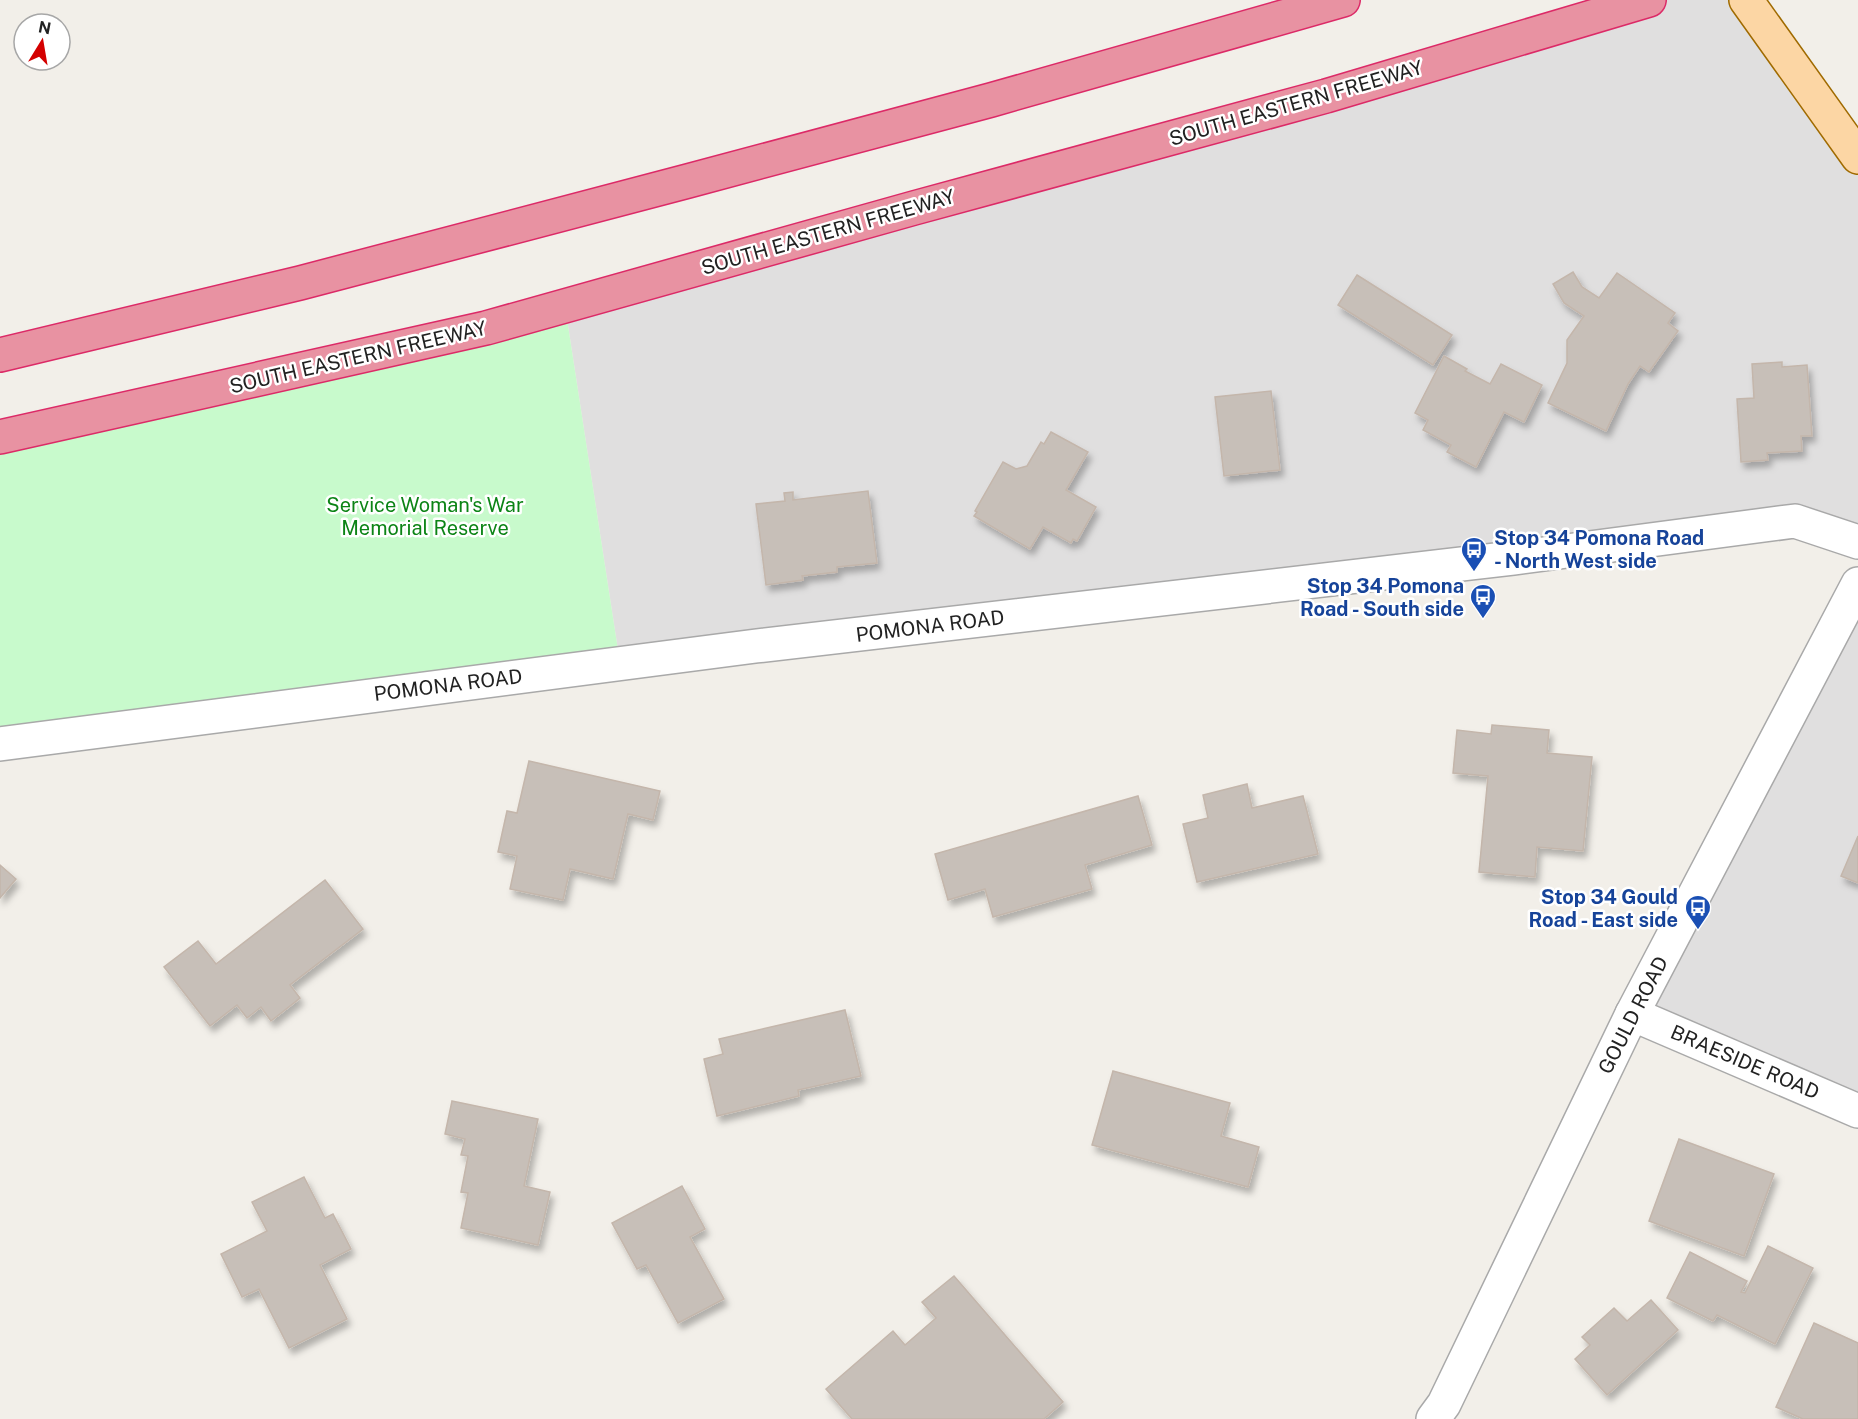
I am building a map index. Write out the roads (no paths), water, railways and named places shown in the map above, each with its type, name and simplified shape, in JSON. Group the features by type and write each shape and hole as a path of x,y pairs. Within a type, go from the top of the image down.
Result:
{"highway":[{"path":"0,355 300,283 642,193 991,100 1343,0"},
{"name":"SOUTH EASTERN FREEWAY","path":"0,437 486,328 1326,96 1649,0"}],"main road":[{"path":"1746,0 1858,157"}],"street":[{"name":"POMONA ROAD","path":"0,744 756,646 1513,558 1795,521 1858,542"},
{"name":"GOULD ROAD","path":"1432,1419 1444,1404 1632,1014 1858,584"},
{"name":"BRAESIDE ROAD","path":"1632,1014 1858,1111"}],"place":[{"name":"Stop 34 Pomona Road - North West side","path":"1474,573"},
{"name":"Stop 34 Pomona Road - South side","path":"1483,620"},
{"name":"Stop 34 Gould Road - East side","path":"1698,931"}],"park label":[{"name":"Service Woman's War Memorial Reserve","path":"425,516"}]}
